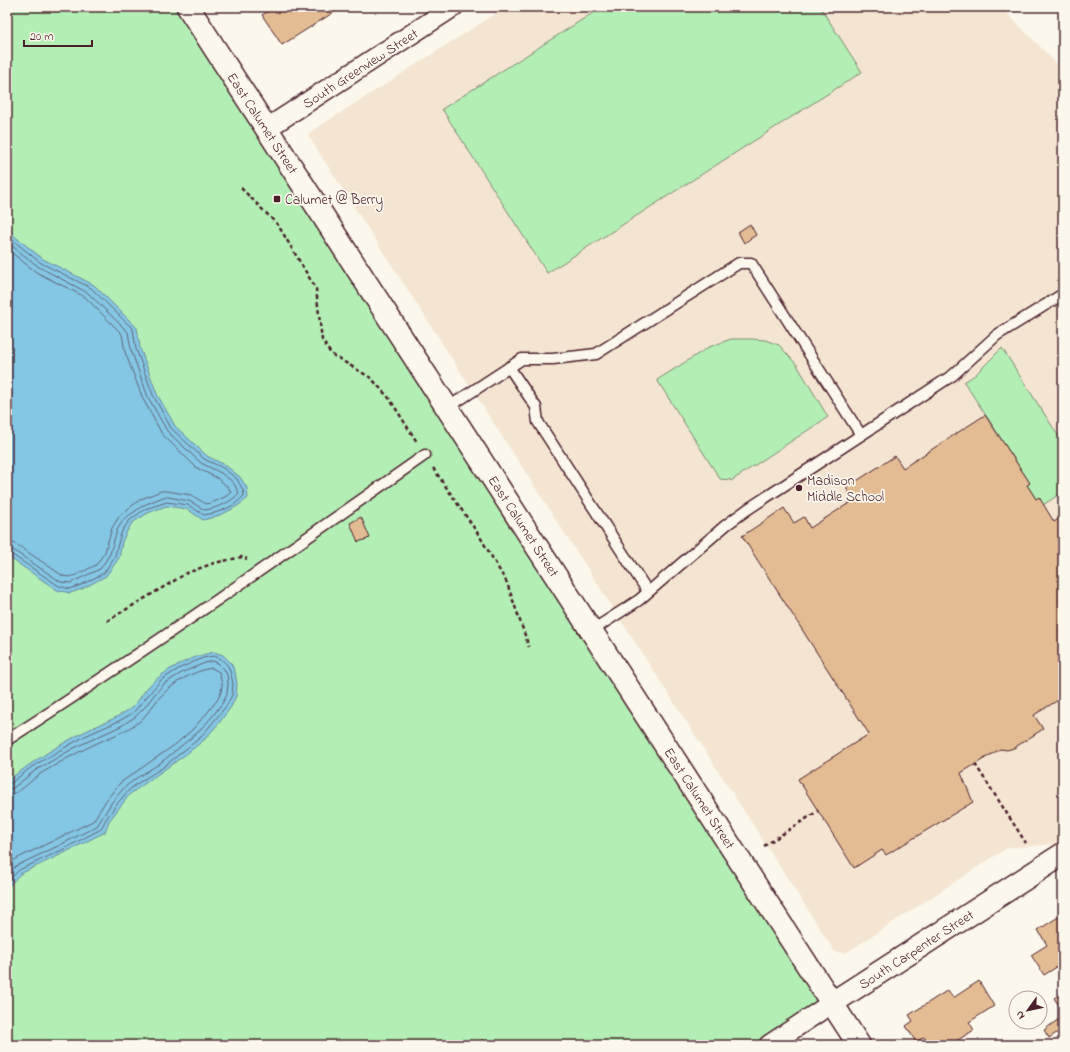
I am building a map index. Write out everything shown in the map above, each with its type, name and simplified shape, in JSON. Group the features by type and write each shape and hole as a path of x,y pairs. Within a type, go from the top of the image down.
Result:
{"main road":[{"name":"East Calumet Street","path":"188,7 859,1045"},
{"name":"South Carpenter Street","path":"832,1003 1063,854"}],"street":[{"name":"South Greenview Street","path":"266,128 453,7"},
{"name":"South Carpenter Street","path":"769,1045 832,1003"}],"lane":[{"path":"447,408 522,358 553,359 596,354 739,263 751,263 861,435"},
{"path":"592,631 639,600 733,520 953,375 997,335 1063,294"},
{"path":"509,367 536,408 538,422 648,592"},
{"path":"7,740 92,686 268,566 425,455"}],"path":[{"path":"241,188 278,225 316,288 322,340 331,354 371,378 389,398 479,536 507,584 529,647"},
{"path":"107,621 187,573 214,563 242,558 268,566"},
{"path":"975,764 1026,843"},
{"path":"764,846 818,811"},
{"path":"477,1045 483,1040"}],"shaded area":[{"name":"Madison Middle School","path":"506,7 1001,7 1063,70 1063,839 1055,844 1007,848 846,953 835,952 309,137 309,133"}],"green space":[{"path":"7,7 189,7 832,1003 769,1045 7,1045"},
{"path":"602,7 820,7 862,72 547,273 442,109"},
{"path":"731,339 765,340 779,345 797,365 828,417 731,481 720,479 657,380 709,347"},
{"path":"1002,348 1063,443 1063,492 1043,505 1036,499 1027,485 1030,483 964,382 975,375"}],"water":[{"path":"7,226 13,235 43,259 94,285 137,328 140,348 157,394 175,426 207,456 225,465 240,477 247,488 248,498 238,506 227,512 203,520 187,509 166,506 148,513 132,523 122,542 119,558 106,576 82,589 70,593 57,590 7,556"},
{"path":"214,652 223,655 231,663 235,672 237,684 236,696 231,707 219,723 204,740 130,794 109,821 105,832 20,874 7,888 7,781 62,744 117,717 131,708 148,687 170,669 196,657"}],"building":[{"path":"275,7 342,7 282,45 262,15"},
{"path":"966,7 976,7 971,12"},
{"path":"750,224 756,235 744,243 738,232"},
{"path":"985,415 1030,483 1027,485 1036,499 1039,497 1054,522 1060,518 1063,524 1063,697 1034,715 1043,729 1014,748 1007,750 1000,749 961,773 973,802 886,855 882,850 854,868 798,779 869,734 742,536 784,508 794,523 804,517 810,528 854,500 846,488 895,456 903,468"},
{"path":"361,517 370,538 358,542 350,523"},
{"path":"1063,914 1063,969 1060,965 1044,975 1031,955 1047,945 1038,930"},
{"path":"979,981 994,1006 969,1022 974,1030 950,1045 929,1045 924,1037 916,1042 906,1026 913,1021 909,1015 948,990 953,998"},
{"path":"1062,993 1063,1008 1061,1009 1054,998"},
{"path":"1063,1016 1063,1039 1058,1032 1049,1038 1044,1030 1048,1030 1048,1027"}],"place":[{"name":"Calumet @ Berry","path":"277,199"},
{"name":"Madison Middle School","path":"799,488"}]}
